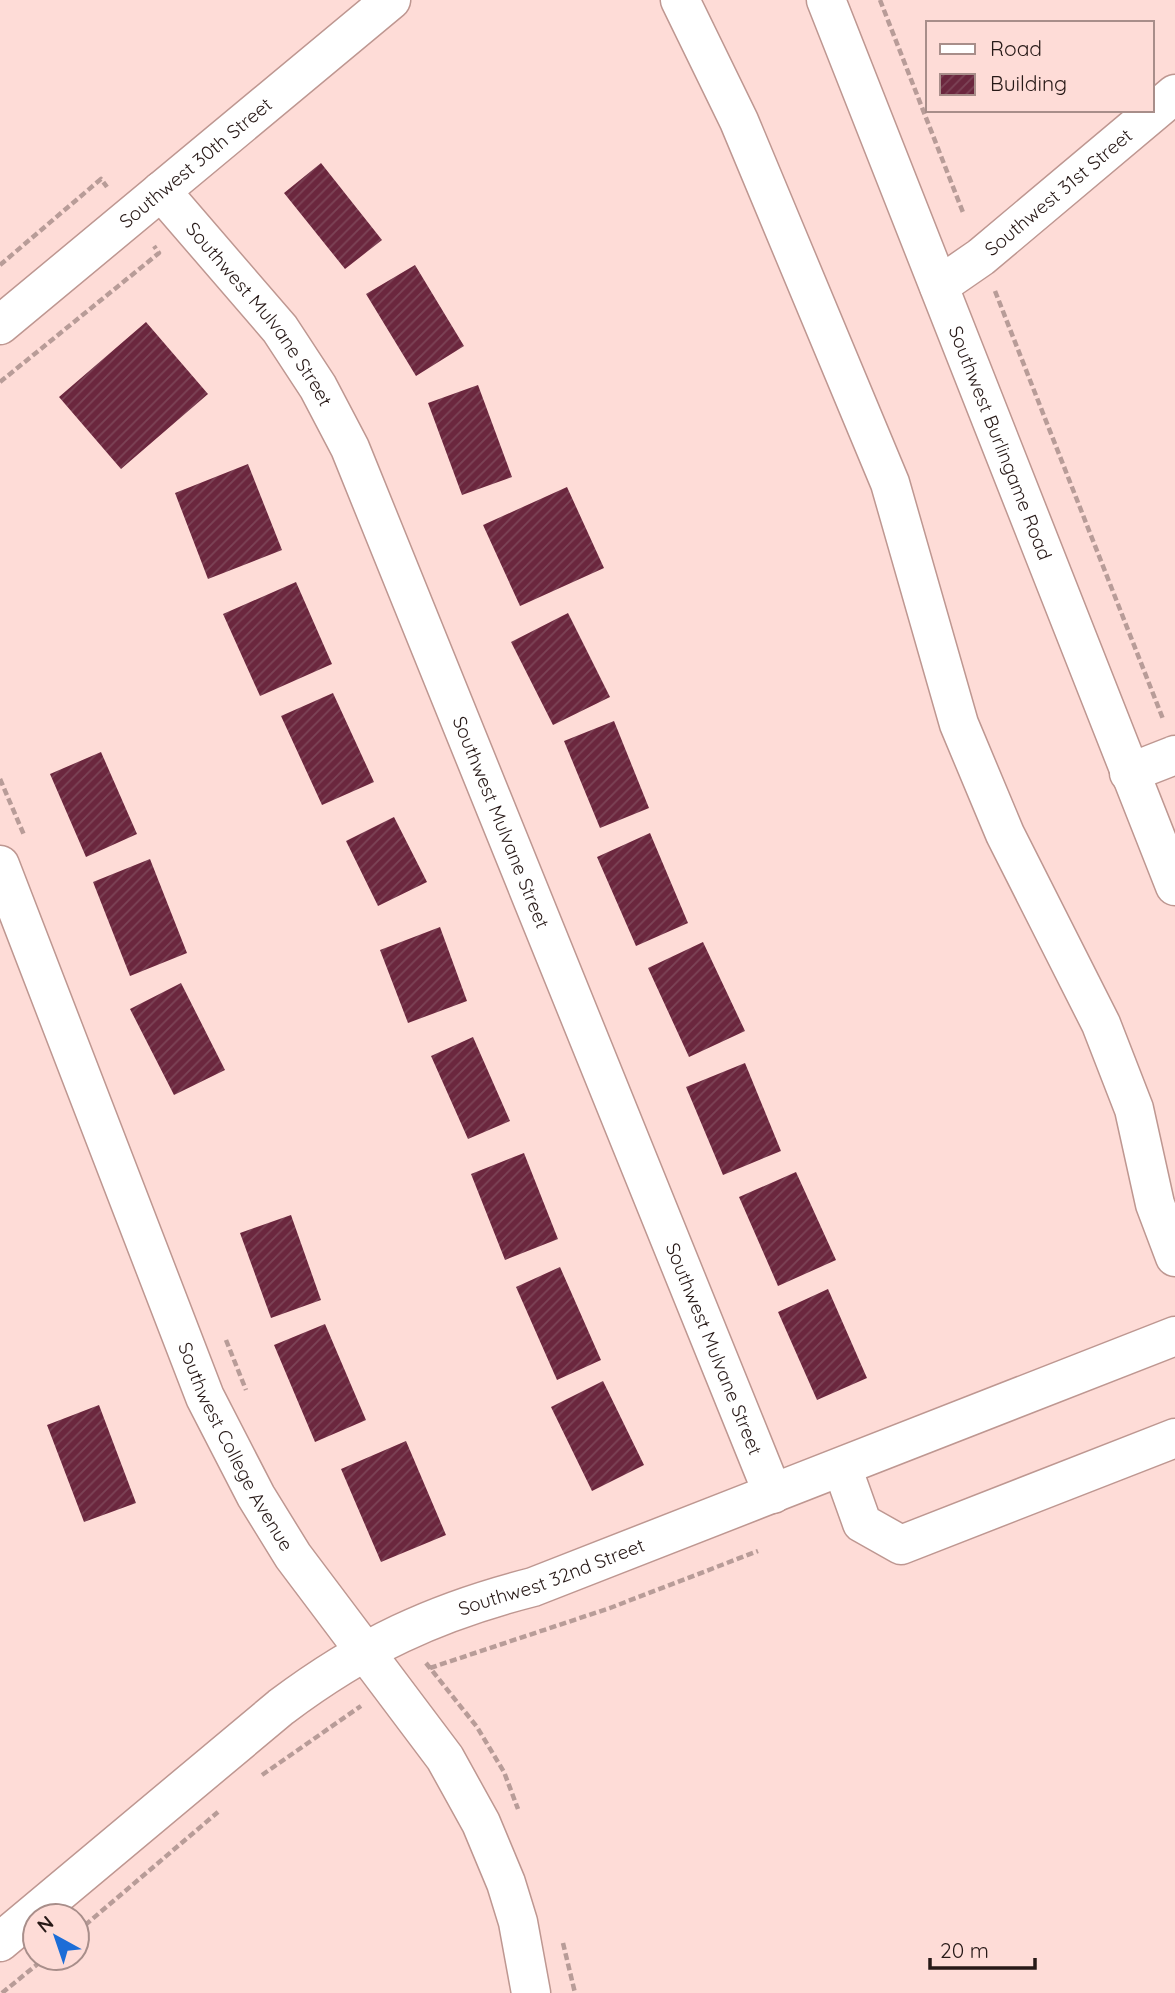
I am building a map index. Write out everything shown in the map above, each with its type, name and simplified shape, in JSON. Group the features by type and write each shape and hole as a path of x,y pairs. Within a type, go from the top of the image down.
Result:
{"street":[{"name":"Southwest 30th Street","path":"0,325 391,0"},
{"path":"680,0 739,121 890,483 959,724 1005,834 1101,1024 1134,1109 1155,1204 1175,1257"},
{"name":"Southwest Burlingame Road","path":"826,0 1175,886"},
{"name":"Southwest 31st Street","path":"1154,112 1175,94"},
{"name":"Southwest 31st Street","path":"939,286 981,257 1154,112"},
{"name":"Southwest Mulvane Street","path":"161,191 280,329 318,387 350,448 773,1494"},
{"path":"1129,773 1175,755"},
{"name":"Southwest College Avenue","path":"0,865 205,1397 256,1496 293,1556 445,1758 481,1823 506,1883 518,1922 531,1993"},
{"name":"Southwest 32nd Street","path":"0,1942 281,1707 321,1677 402,1631 487,1599 533,1587 1175,1336"},
{"path":"842,1467 862,1523 901,1545 1175,1438"}],"path":[{"path":"880,0 964,215"},
{"path":"0,265 101,179"},
{"path":"994,286 1163,719"},
{"path":"0,779 24,836"},
{"path":"220,1327 250,1401"},
{"path":"402,1631 477,1727 504,1772 523,1819"},
{"path":"562,1942 575,1993"},
{"path":"2,1993 28,1972"}],"building":[{"path":"321,163 382,240 345,269 284,193"},
{"path":"415,265 464,346 416,376 366,294"},
{"path":"146,322 208,394 121,469 59,397"},
{"path":"478,385 512,477 462,495 428,403"},
{"path":"248,464 282,550 208,579 175,493"},
{"path":"567,487 604,568 520,606 483,525"},
{"path":"296,582 332,664 260,696 223,614"},
{"path":"568,613 610,697 553,725 511,642"},
{"path":"333,693 374,782 322,805 281,716"},
{"path":"614,721 649,808 600,828 564,741"},
{"path":"101,752 137,834 86,857 50,774"},
{"path":"394,817 427,882 378,906 346,841"},
{"path":"650,833 688,923 636,946 597,857"},
{"path":"150,859 187,953 130,976 93,882"},
{"path":"440,927 467,1001 408,1023 380,950"},
{"path":"703,942 745,1031 689,1057 648,968"},
{"path":"181,983 225,1070 174,1095 130,1009"},
{"path":"473,1037 510,1121 468,1139 431,1056"},
{"path":"745,1063 781,1151 723,1175 686,1087"},
{"path":"524,1153 558,1239 505,1260 471,1174"},
{"path":"796,1172 836,1260 778,1286 739,1197"},
{"path":"291,1215 321,1300 271,1318 240,1233"},
{"path":"560,1267 601,1360 557,1380 516,1287"},
{"path":"828,1289 867,1378 817,1400 778,1312"},
{"path":"325,1324 366,1420 315,1442 274,1345"},
{"path":"603,1381 644,1465 592,1491 551,1407"},
{"path":"99,1405 136,1503 84,1522 47,1425"},
{"path":"406,1441 446,1535 381,1562 341,1469"}]}
